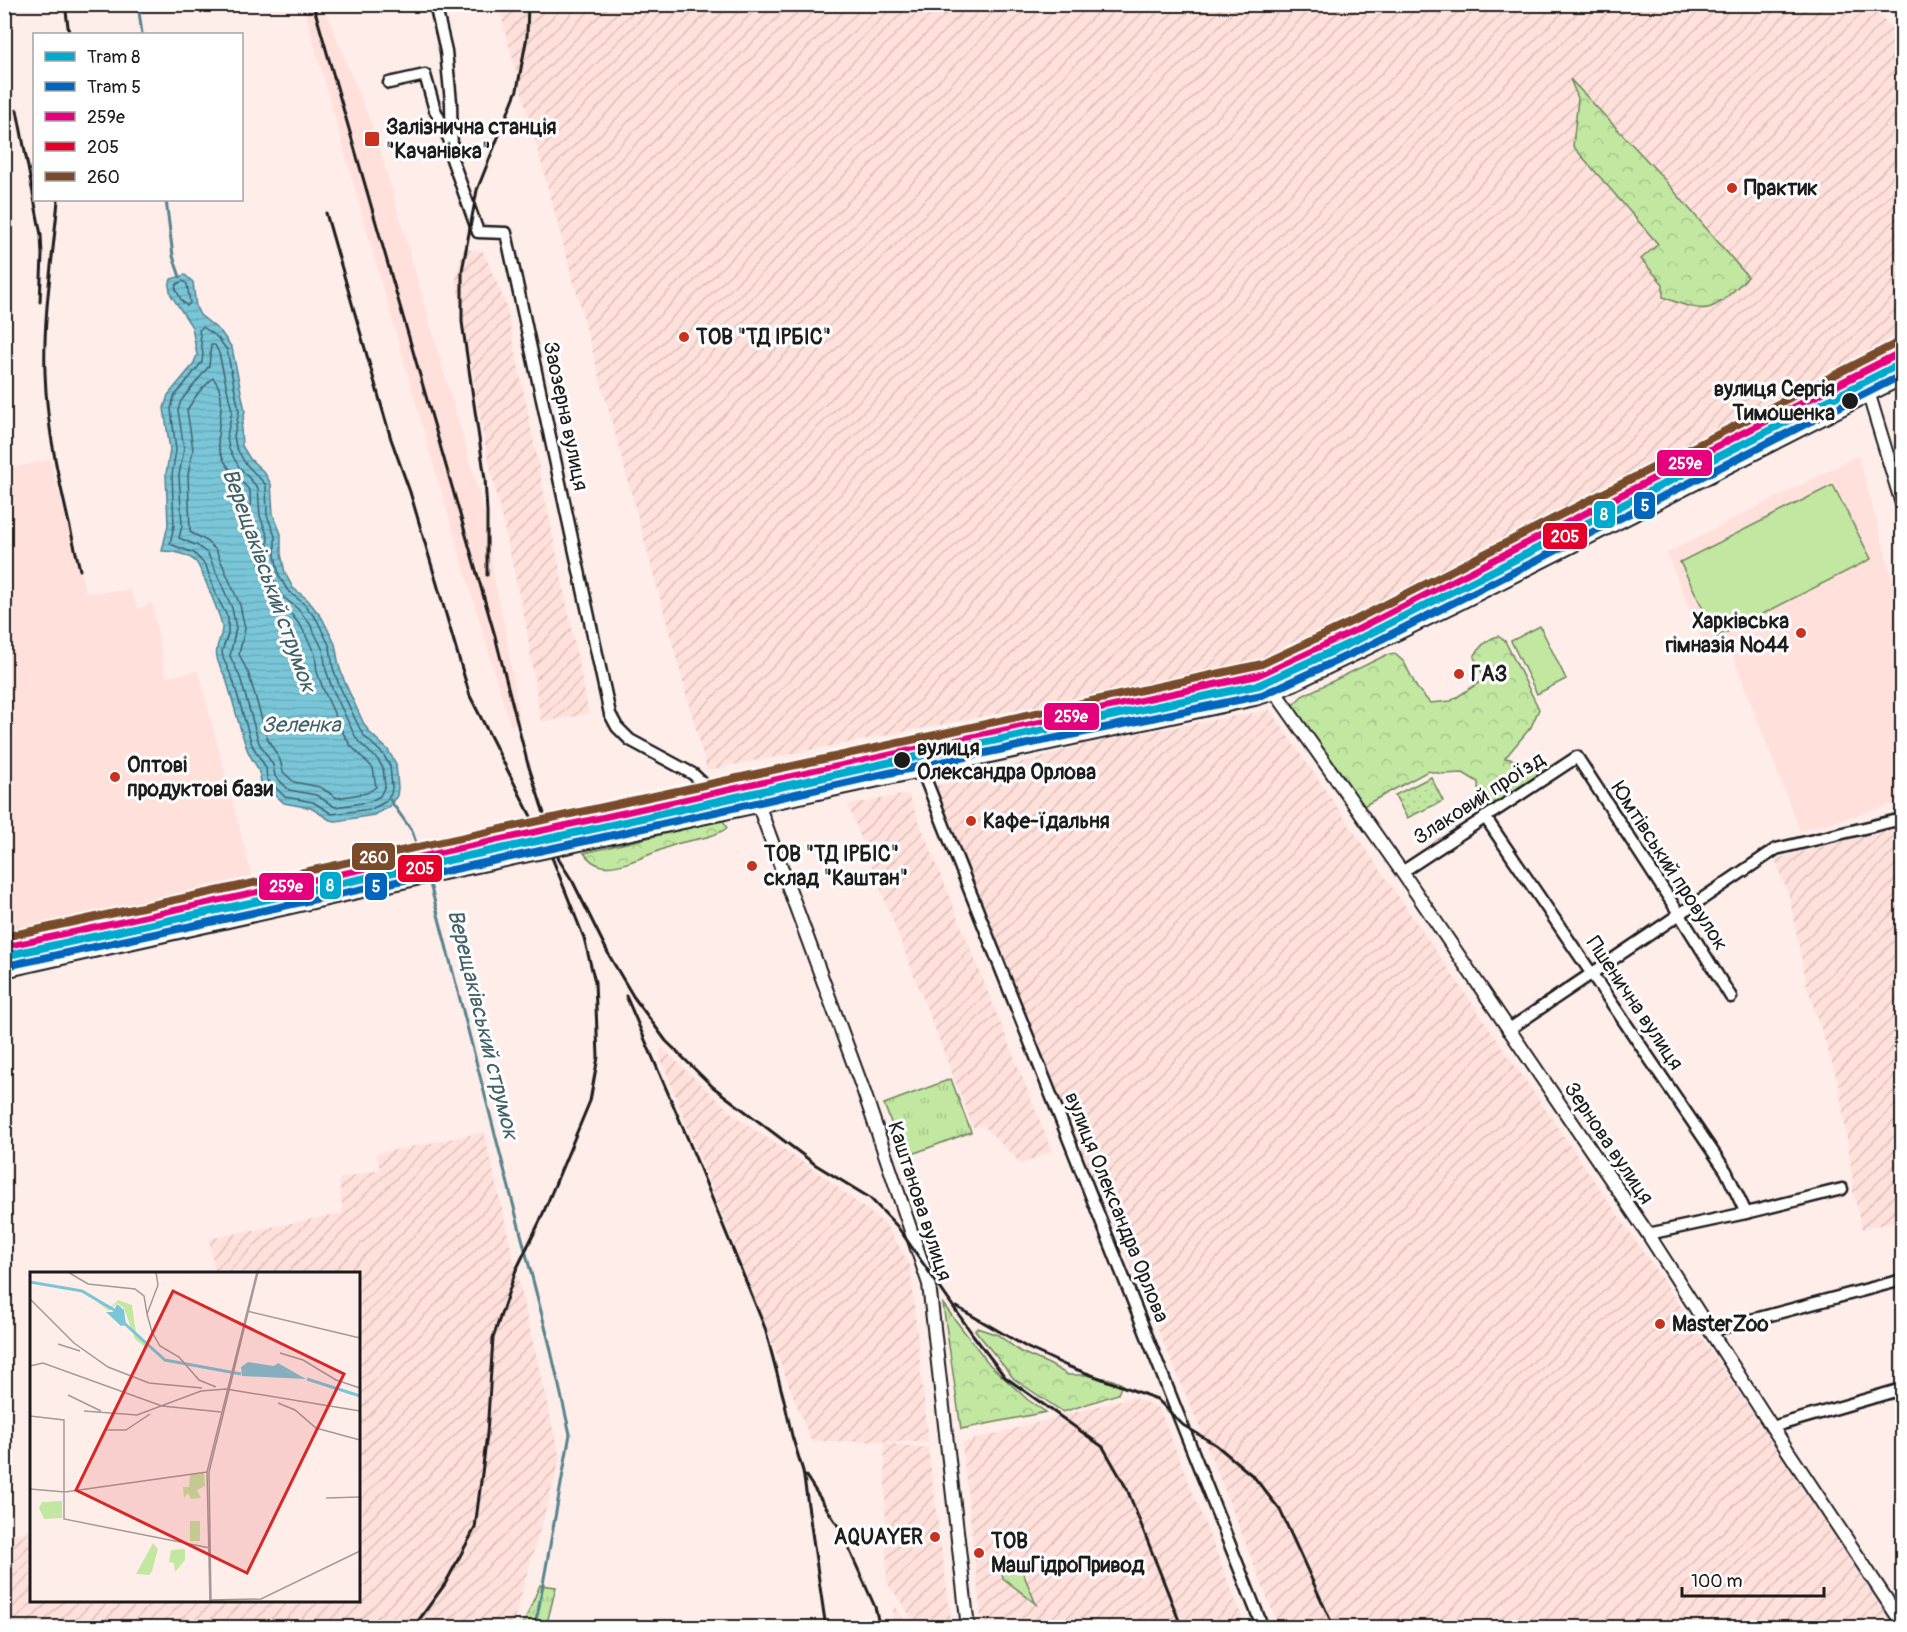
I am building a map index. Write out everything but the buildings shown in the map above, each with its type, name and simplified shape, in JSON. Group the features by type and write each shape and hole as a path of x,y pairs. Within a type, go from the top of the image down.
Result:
{"main road":[{"path":"4,948 422,859 999,731 1236,682 1277,670 1902,352"},
{"path":"4,970 425,876 1275,692 1447,608 1902,377"},
{"path":"1236,682 1240,701"},
{"path":"999,731 1003,751"}],"street":[{"name":"Заозерна вулиця","path":"435,4 446,51 451,102 452,159 478,232 506,233 610,714 617,727 630,740 683,766 713,793"},
{"path":"389,83 425,75 435,110 452,144"},
{"path":"1854,378 1869,395 1902,504"},
{"name":"Зернова вулиця","path":"1275,692 1402,872 1648,1234 1902,1623"},
{"name":"Злаковий проїзд","path":"1402,872 1577,758"},
{"name":"Юмтівський провулок","path":"1577,758 1731,997"},
{"name":"вулиця Олександра Орлова","path":"921,768 1263,1628"},
{"path":"713,793 718,813"},
{"name":"Каштанова вулиця","path":"758,804 864,1092 929,1284 968,1628"},
{"name":"Пшенична вулиця","path":"1485,817 1726,1171 1746,1213"},
{"path":"1508,1030 1776,849 1902,819"},
{"path":"1648,1234 1842,1189"},
{"path":"1710,1331 1902,1280"},
{"path":"1772,1427 1902,1389"}],"shaded area":[{"path":"303,5 323,5 376,136 486,518 493,574 506,634 520,723 510,725"},
{"path":"498,5 1870,5 1902,39 1902,344 1263,662 707,770"},
{"path":"463,249 483,251 506,305 589,714 541,722 526,625 483,435 456,278"},
{"name":"Харківська гімназія №44","path":"1858,456 1902,612 1902,802 1800,831 1732,653 1708,655 1667,553"},
{"name":"Оптові продуктові бази","path":"50,459 86,593 130,590 138,609 152,603 166,677 198,671 252,876 7,937 4,924 5,470"},
{"path":"1270,710 1691,1321 1895,1627 1279,1627 1195,1416 1074,1134 936,786 1102,740"},
{"path":"908,794 1052,1151 1021,1164 983,1125 973,1127 848,805"},
{"path":"1902,826 1902,1221 1862,1229 1853,1191 1839,1085 1807,986 1789,896 1775,859"},
{"path":"662,1048 735,1116 824,1177 886,1225 910,1265 928,1442 811,1441 659,1054"},
{"path":"484,1132 560,1459 512,1627 5,1627 5,1535 30,1531 30,1602 360,1602 360,1272 215,1272 209,1239 343,1213 339,1179 380,1169 376,1154"},
{"path":"1132,1397 1159,1408 1246,1627 982,1627 962,1443"},
{"path":"884,1443 928,1448 952,1627 918,1627 887,1582"},
{"path":"894,1606 909,1627 892,1627"}],"green space":[{"path":"1570,79 1657,171 1748,277 1718,304 1702,308 1692,307 1663,297 1663,284 1641,259 1658,244 1573,146 1578,98"},
{"path":"1902,360 1902,374 1891,380 1885,369"},
{"path":"1844,391 1848,402 1281,686 1246,697 1243,685 1280,674"},
{"path":"1833,485 1871,559 1717,637 1680,562"},
{"path":"1540,626 1566,679 1537,694 1511,641"},
{"path":"1498,636 1505,641 1539,709 1531,727 1505,758 1559,769 1481,815 1478,782 1463,773 1443,774 1428,771 1358,809 1288,710 1302,696 1386,655 1395,654 1404,662 1417,688 1430,703 1451,701 1480,682 1483,675 1474,657 1484,644"},
{"path":"1235,686 1237,698 1007,747 1004,735"},
{"path":"997,736 1000,748 724,807 722,797"},
{"path":"1431,777 1443,801 1407,818 1395,795"},
{"path":"707,800 710,811 119,941 116,928"},
{"path":"723,820 727,828 721,832 674,845 618,865 599,865 584,853"},
{"path":"110,929 113,941 5,965 4,952"},
{"path":"951,1079 971,1132 904,1157 884,1104"},
{"path":"943,1304 990,1365 1028,1400 1046,1412 961,1429"},
{"path":"977,1328 998,1335 1021,1352 1068,1375 1110,1379 1122,1384 1118,1394 1063,1412 1014,1379 975,1330"},
{"path":"1018,1561 1036,1604 1003,1578 1001,1566"},
{"path":"540,1585 556,1587 546,1627 522,1627"}],"water":[{"name":"Зеленка","path":"185,275 193,282 196,307 200,315 221,332 232,348 245,411 241,429 242,446 271,484 273,514 281,534 281,554 285,573 293,588 307,599 322,618 335,644 345,683 364,724 388,750 396,764 397,796 389,807 374,815 330,820 311,808 284,803 261,782 257,767 241,732 216,653 222,626 206,582 193,559 162,551 168,525 166,474 170,450 164,408 168,395 193,365 197,355 192,327 171,295 169,286 171,279"}],"waterway":[{"name":"Верещаківський струмок","path":"138,4 142,33"},
{"name":"Верещаківський струмок","path":"166,201 173,256 180,277"},
{"name":"Верещаківський струмок","path":"390,800 412,831 420,854"},
{"name":"Верещаківський струмок","path":"429,880 549,1342 570,1434 534,1628"}],"railway":[{"path":"65,4 69,33"},
{"path":"313,4 495,636 527,761 559,860 573,882 610,957 633,996 666,1041 713,1087 816,1165 870,1198 897,1226 1005,1377 1103,1447 1127,1489 1182,1628"},
{"path":"487,575 485,479 462,322 462,271 477,190 517,90 527,36 528,4"},
{"path":"17,110 33,193"},
{"path":"34,201 41,235 40,302"},
{"path":"58,201 45,330 46,398 58,472 80,570"},
{"path":"326,213 391,439 410,492 470,696 553,860 584,938 595,982 598,1057 590,1101 539,1223 516,1270 493,1338 487,1434 475,1528 445,1584 413,1628"},
{"path":"626,996 687,1137 765,1328 803,1471 826,1628"},
{"path":"957,1307 1028,1348 1067,1366 1157,1399 1183,1425 1216,1445 1254,1477 1280,1510 1334,1628"},
{"path":"806,1476 840,1529 875,1607 880,1628"}],"tram line":[{"name":"8","path":"4,956 887,763 1259,685 1359,639 1902,363"},
{"name":"5","path":"6,966 889,773 1262,695 1364,648 1902,375"}],"transit line":[{"name":"260","path":"4,937 1262,664 1351,622 1897,343"},
{"name":"259е","path":"4,948 1265,674 1356,631 1902,352"},
{"name":"205","path":"6,958 1268,684 1361,640 1902,364"}],"place":[{"name":"Залізнична станція \"Качанівка\"","path":"372,139"},
{"name":"Практик","path":"1732,188"},
{"name":"ТОВ \"ТД ІРБІС\"","path":"684,337"},
{"name":"вулиця Сергія Тимошенка","path":"1850,401"},
{"name":"Харківська гімназія №44","path":"1801,633"},
{"name":"ГАЗ","path":"1459,674"},
{"name":"вулиця Олександра Орлова","path":"902,760"},
{"name":"Оптові продуктові бази","path":"115,777"},
{"name":"Кафе-їдальня","path":"971,821"},
{"name":"ТОВ \"ТД ІРБІС\" склад \"Каштан\"","path":"752,866"},
{"name":"MasterZoo","path":"1660,1324"},
{"name":"AQUAYER","path":"935,1537"},
{"name":"ТОВ МашГідроПривод","path":"979,1553"}]}
